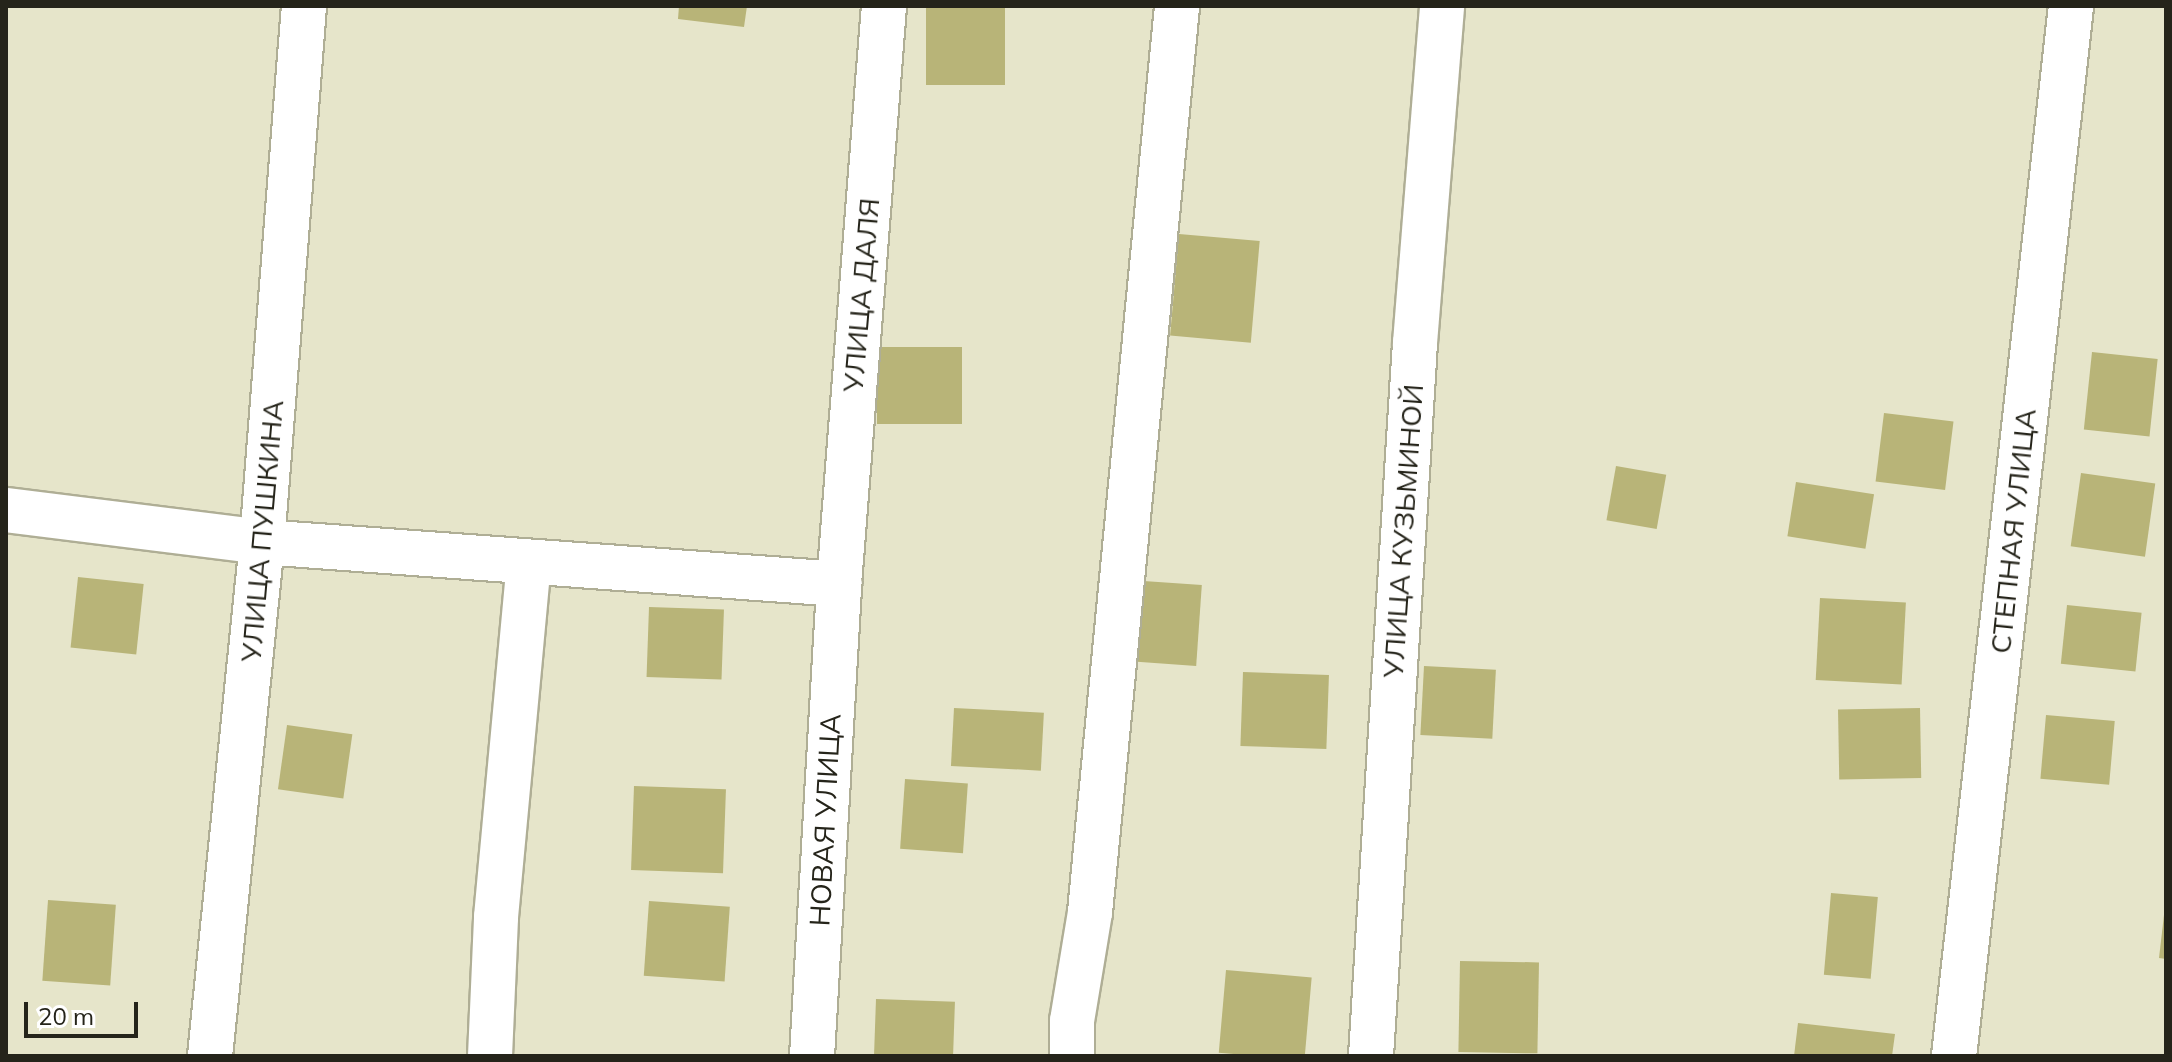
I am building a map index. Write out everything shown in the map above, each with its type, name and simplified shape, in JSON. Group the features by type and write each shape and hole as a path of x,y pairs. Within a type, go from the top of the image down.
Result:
{"street":[{"name":"УЛИЦА ПУШКИНА","path":"210,1056 262,542 304,6"},
{"name":"УЛИЦА ДАЛЯ","path":"839,584 884,6"},
{"path":"1072,1056 1072,1021 1090,912 1177,6"},
{"name":"УЛИЦА КУЗЬМИНОЙ","path":"1371,1056 1415,343 1442,6"},
{"name":"СТЕПНАЯ УЛИЦА","path":"1954,1056 2071,6"},
{"path":"6,510 262,542 529,564 839,584"},
{"path":"490,1056 496,917 529,564"},
{"name":"НОВАЯ УЛИЦА","path":"812,1056 839,584"}],"building":[{"path":"679,6 747,6 744,27 678,19"},
{"path":"926,6 1005,6 1005,85 926,85"},
{"path":"1179,234 1260,241 1251,343 1170,336"},
{"path":"877,347 962,347 962,424 877,424"},
{"path":"2092,352 2158,359 2149,436 2084,430"},
{"path":"1884,413 1953,422 1945,490 1876,481"},
{"path":"1616,466 1666,475 1657,529 1606,520"},
{"path":"2081,473 2155,483 2145,557 2071,546"},
{"path":"1796,482 1874,494 1865,549 1787,536"},
{"path":"78,577 144,584 136,655 71,648"},
{"path":"1129,580 1202,585 1196,666 1123,661"},
{"path":"1820,598 1906,603 1902,684 1816,680"},
{"path":"2067,605 2142,613 2135,672 2061,664"},
{"path":"649,607 724,610 722,680 647,677"},
{"path":"1424,666 1496,670 1492,739 1420,735"},
{"path":"1243,672 1329,675 1326,749 1240,746"},
{"path":"954,708 1044,713 1041,771 951,766"},
{"path":"1920,708 1921,778 1839,779 1838,709"},
{"path":"2046,715 2115,721 2109,785 2040,779"},
{"path":"287,725 352,734 343,799 278,789"},
{"path":"905,779 968,783 963,853 900,849"},
{"path":"634,786 726,789 723,873 631,870"},
{"path":"1831,893 1878,897 1871,979 1824,975"},
{"path":"48,900 116,905 110,986 42,981"},
{"path":"649,901 730,907 725,981 644,976"},
{"path":"2166,915 2166,959 2159,958"},
{"path":"1460,961 1539,962 1537,1053 1458,1052"},
{"path":"1226,970 1312,977 1305,1056 1219,1053"},
{"path":"876,999 955,1002 953,1056 874,1056"},
{"path":"1798,1023 1895,1034 1892,1056 1794,1056"}]}
